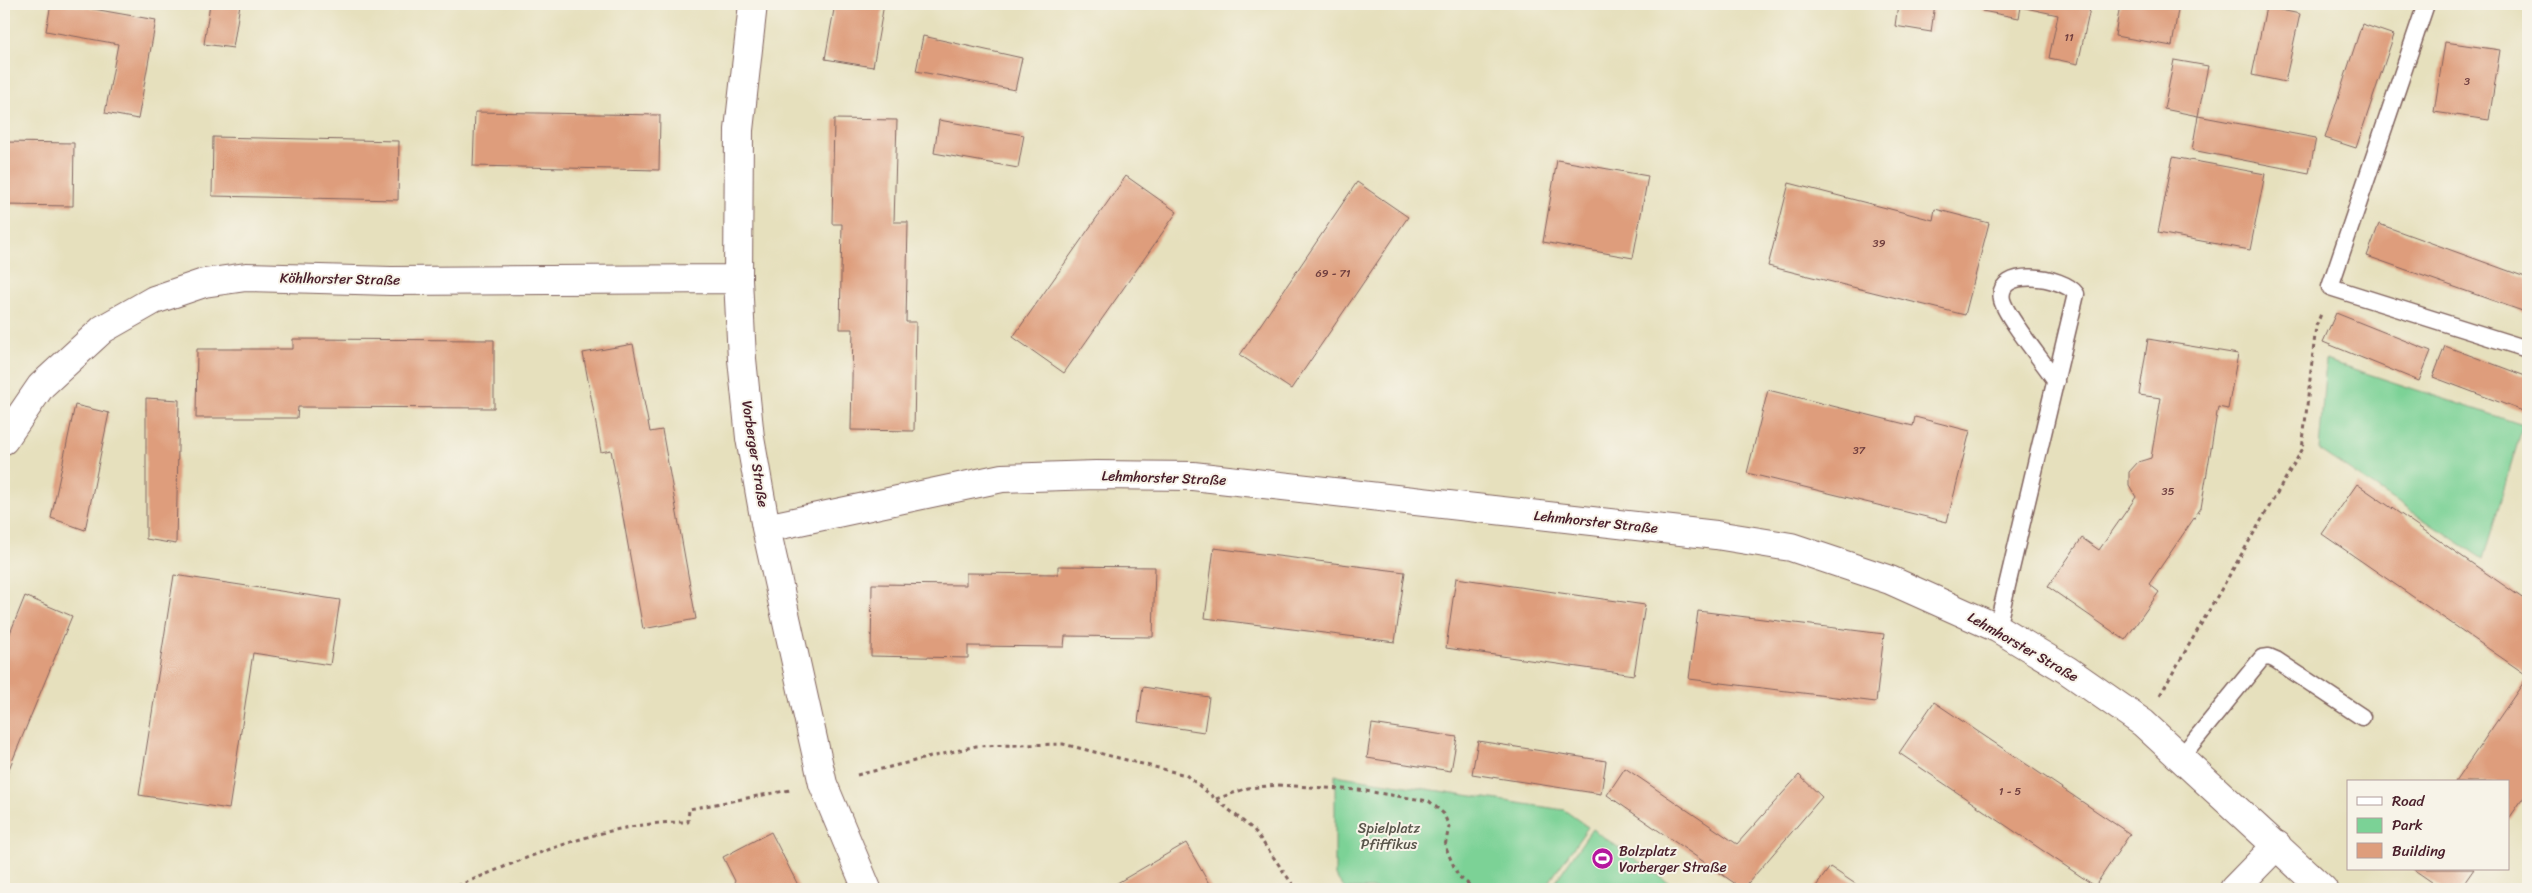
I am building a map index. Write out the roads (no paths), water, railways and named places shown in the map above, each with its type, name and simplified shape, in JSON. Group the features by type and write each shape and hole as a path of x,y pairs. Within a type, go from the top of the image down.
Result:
{"street":[{"name":"Vorberger Straße","path":"753,4 739,130 738,279 750,438 766,528 823,784 867,889"},
{"name":"Köhlhorster Straße","path":"4,440 41,386 103,329 154,300 204,283 246,277 391,281 738,279"},
{"name":"Lehmhorster Straße","path":"766,528 1002,478 1096,475 1193,476 1716,535 1791,546 1890,580 1997,628 2067,670 2143,723 2323,889"},
{"path":"2234,889 2277,845"}],"lane":[{"path":"2426,4 2330,287 2524,348"},
{"path":"1997,628 2056,381 2076,294 2072,287 2047,279 2025,276 2012,281 2003,290 2002,300 2056,381"},
{"path":"2180,757 2262,658 2269,657 2276,660 2362,717"}],"place":[{"name":"Bolzplatz Vorberger Straße","path":"1603,859"}],"park label":[{"name":"Spielplatz Pfiffikus","path":"1389,836"}]}
